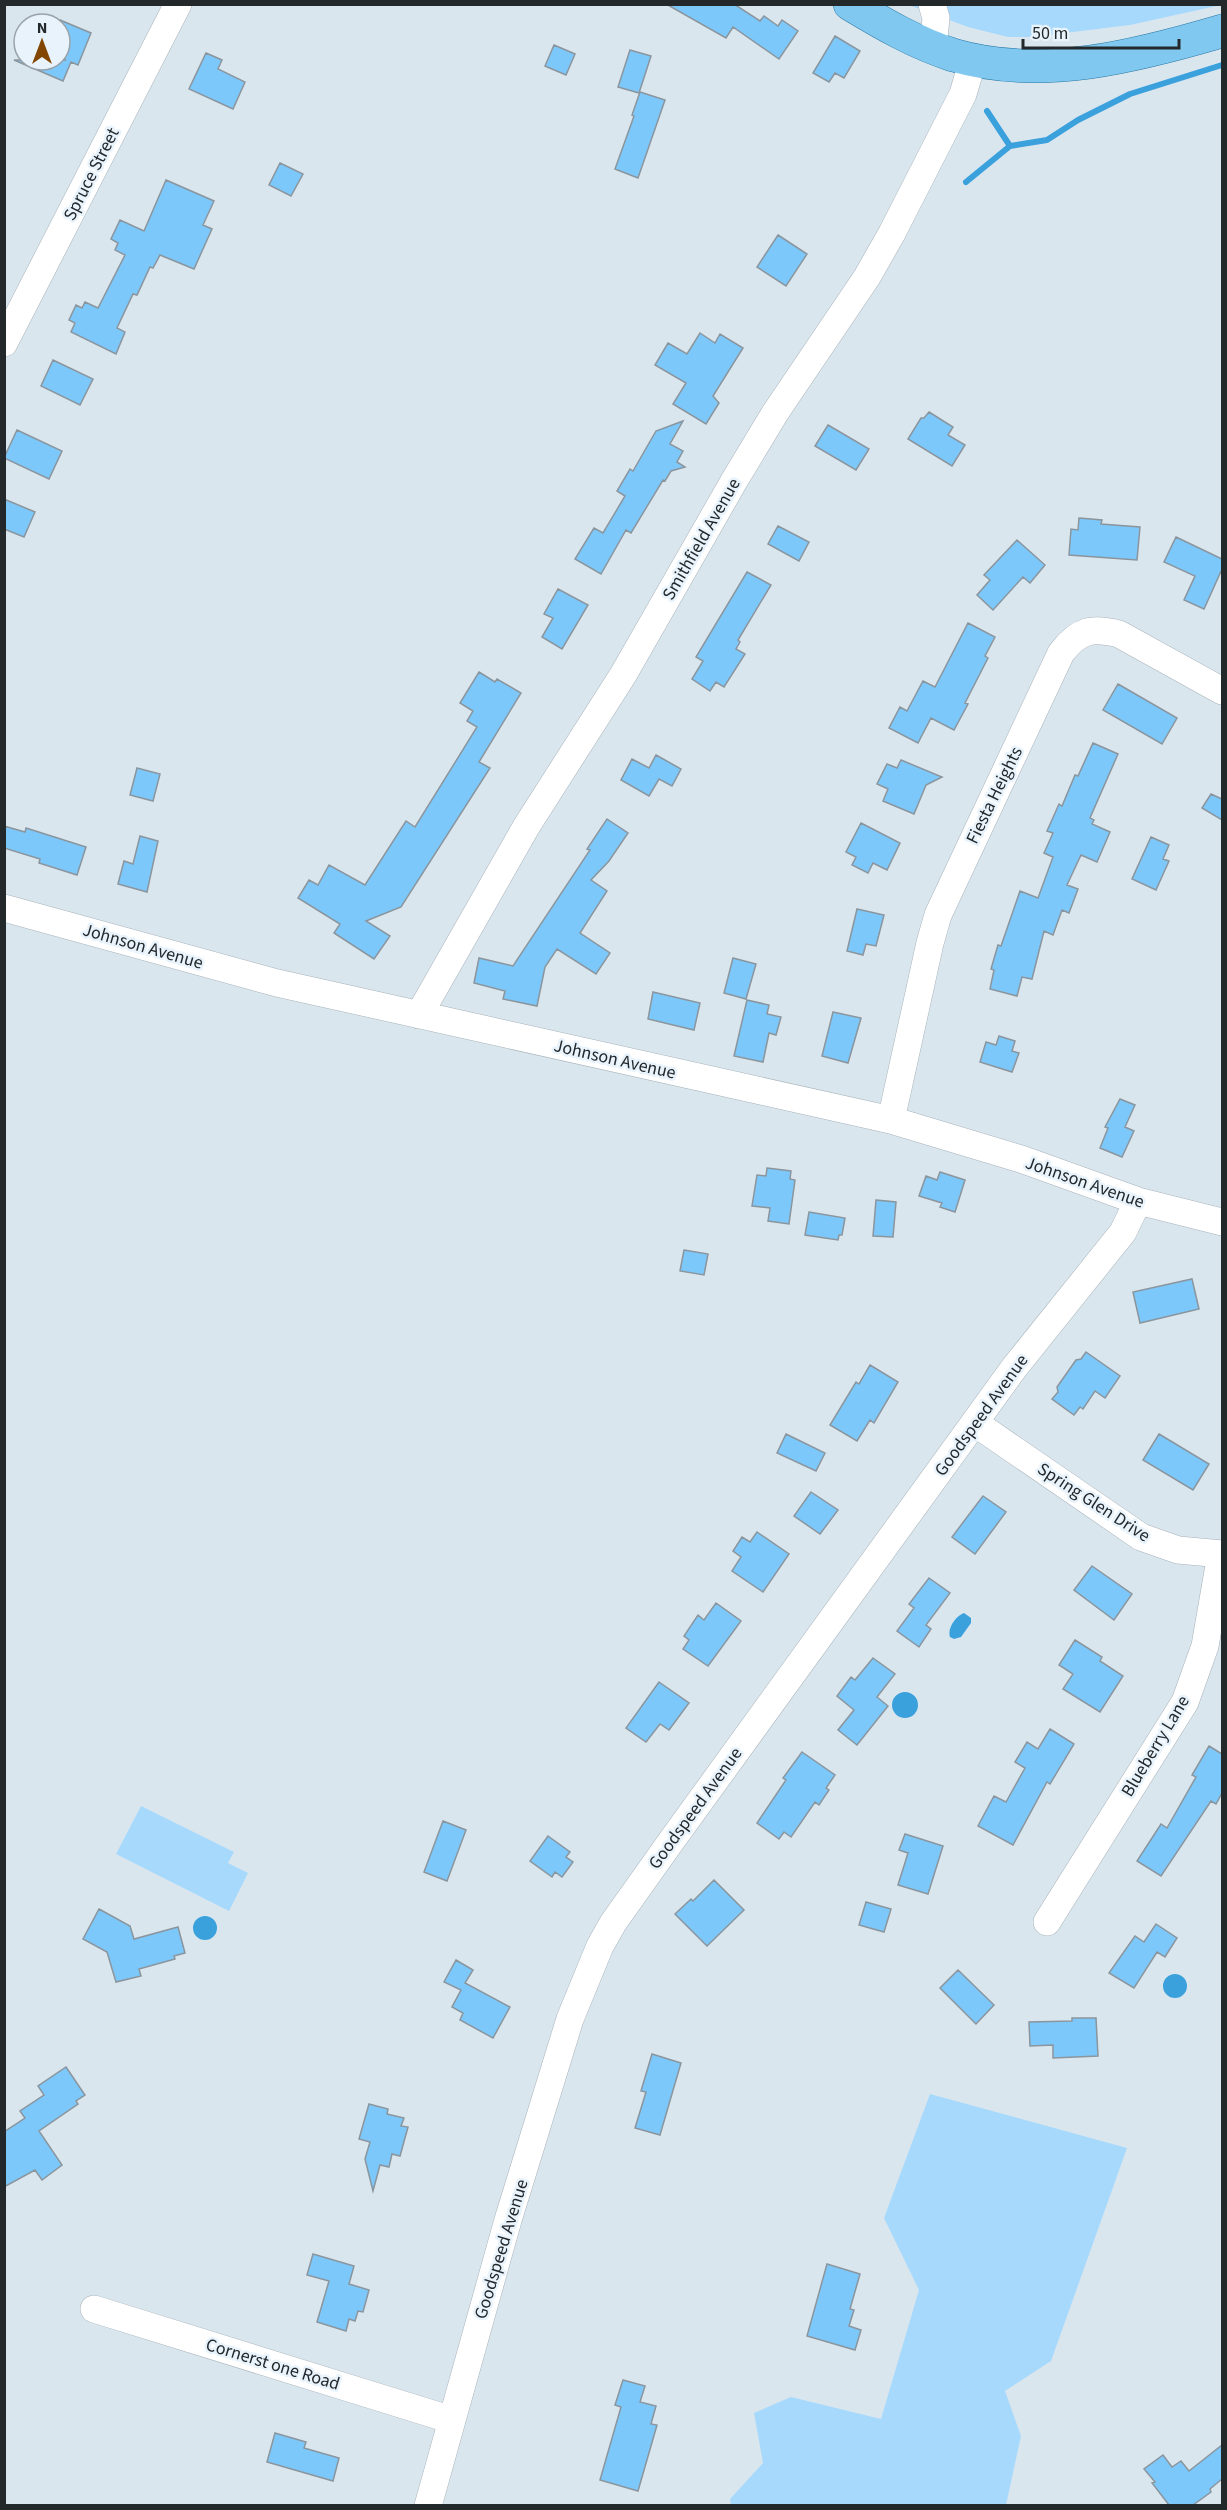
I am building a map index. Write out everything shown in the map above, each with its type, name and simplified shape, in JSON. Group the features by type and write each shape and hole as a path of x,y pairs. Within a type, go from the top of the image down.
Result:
{"main road":[{"path":"850,4 898,32 933,48 973,60 1013,65 1064,65 1098,61 1162,49 1222,31"}],"street":[{"name":"Spruce Street","path":"4,343 178,4"},
{"path":"932,4 936,18 933,48"},
{"name":"Smithfield Avenue","path":"419,1015 526,827 623,675 775,413 867,277 963,94 973,60"},
{"name":"Fiesta Heights","path":"891,1120 938,915 1061,653 1072,639 1086,632 1102,630 1119,634 1222,691"},
{"name":"Johnson Avenue","path":"4,908 235,972 891,1120 1021,1159 1138,1201 1222,1222"},
{"name":"Goodspeed Avenue","path":"429,2505 508,2220 570,2019 600,1946 613,1923 678,1832 1021,1359 1123,1232 1138,1201"},
{"name":"Spring Glen Drive","path":"975,1423 1141,1537 1178,1550 1222,1554"},
{"name":"Blueberry Lane","path":"1047,1922 1185,1702 1205,1646 1222,1554"},
{"name":"Cornerst one Road","path":"94,2309 452,2420"}],"shaded area":[{"path":"909,5 1221,5 1130,25 1032,37 1008,37 968,27"},
{"path":"141,1806 234,1852 228,1863 248,1873 229,1911 116,1854"},
{"path":"930,2094 1127,2148 1051,2361 1005,2391 1021,2436 1006,2505 731,2505 730,2499 763,2463 754,2413 791,2397 881,2419 919,2290 884,2218"}],"water":[{"path":"964,1613 971,1618 971,1623 961,1637 954,1639 949,1634 951,1626"},
{"path":"905,1692 914,1696 918,1705 914,1714 905,1718 896,1714 892,1705 896,1696"},
{"path":"205,1916 213,1920 217,1928 213,1936 205,1940 197,1936 193,1928 197,1920"},
{"path":"1175,1974 1183,1978 1187,1986 1183,1994 1175,1998 1167,1994 1163,1986 1167,1978"}],"building":[{"path":"666,4 734,4 760,21 764,16 778,26 782,20 798,31 779,59 733,27 726,38"},
{"path":"72,25 91,33 78,65 72,62"},
{"path":"835,36 860,51 844,78 835,73 829,82 813,73"},
{"path":"554,45 575,54 566,75 545,66"},
{"path":"630,50 651,56 639,93 618,87"},
{"path":"206,53 222,60 218,69 245,82 233,109 189,89"},
{"path":"42,72 67,72 63,81"},
{"path":"640,92 665,100 638,178 615,169"},
{"path":"280,163 303,174 291,196 269,185"},
{"path":"166,180 214,201 203,225 212,229 194,269 160,255 153,268 150,267 137,295 133,294 117,328 125,332 116,354 71,332 75,323 69,320 76,305 82,308 85,302 98,308 125,255 115,250 118,243 111,239 120,220 144,231"},
{"path":"778,235 807,254 786,286 757,267"},
{"path":"700,333 715,343 720,334 743,348 713,396 719,403 706,424 673,404 686,383 655,365 668,343 687,354"},
{"path":"53,360 93,379 80,405 41,386"},
{"path":"929,412 953,427 948,435 965,445 952,466 908,439 921,418"},
{"path":"683,421 670,444 683,451 677,462 685,467 671,471 665,481 663,480 631,533 626,530 601,574 575,559 594,528 603,533 625,496 617,491 630,469 633,471 656,431"},
{"path":"828,425 869,449 856,470 815,446"},
{"path":"17,430 62,451 49,479 4,458"},
{"path":"4,499 35,512 24,537 4,529"},
{"path":"1079,518 1102,520 1101,524 1140,527 1137,560 1069,555 1071,529 1078,530"},
{"path":"778,526 809,542 799,561 768,544"},
{"path":"1176,537 1222,559 1222,569 1204,609 1184,600 1195,576 1164,562"},
{"path":"1017,540 1045,565 1030,583 1023,577 993,610 977,595 990,580 984,575"},
{"path":"747,572 771,585 738,640 740,642 736,649 745,654 724,687 716,682 710,691 692,679 703,661 696,657"},
{"path":"558,589 588,605 562,649 542,637 553,618 544,614"},
{"path":"968,623 995,637 985,656 988,658 965,703 968,704 954,730 931,718 918,743 889,728 900,707 907,711 923,681 935,687"},
{"path":"479,672 521,693 479,762 490,768 401,907 366,921 390,936 374,959 334,933 340,924 298,898 309,880 318,885 329,865 365,885 406,821 415,827 477,727 467,721 473,711 460,703"},
{"path":"1118,684 1177,718 1162,744 1103,710"},
{"path":"1093,743 1118,754 1090,818 1094,820 1092,824 1110,832 1097,862 1081,855 1067,885 1078,889 1069,913 1062,910 1053,935 1044,931 1032,979 1022,977 1017,996 990,989 994,970 991,969 998,945 1001,946 1020,891 1038,898 1053,857 1044,853 1053,833 1047,831 1059,804 1062,806 1075,775 1078,776"},
{"path":"656,755 681,769 672,786 659,779 649,796 621,780 632,759 649,768"},
{"path":"901,760 942,777 926,785 914,814 883,801 888,789 877,784 887,764 897,768"},
{"path":"137,768 160,774 153,801 130,795"},
{"path":"1211,794 1222,799 1222,820 1202,808"},
{"path":"607,819 628,833 609,861 591,880 607,891 580,933 610,953 596,974 557,949 545,967 537,1006 503,999 505,991 474,983 479,958 513,966 590,850 587,849"},
{"path":"861,823 900,843 887,870 873,863 868,873 852,865 856,857 846,852"},
{"path":"4,826 25,832 26,828 86,847 77,875 39,863 40,859 4,848"},
{"path":"140,836 158,841 147,892 118,884 124,861 133,864"},
{"path":"1151,837 1169,845 1163,859 1169,861 1156,890 1132,879"},
{"path":"857,909 884,915 876,946 866,944 863,955 847,951"},
{"path":"733,958 756,964 746,999 724,993"},
{"path":"653,992 700,1003 694,1030 648,1019"},
{"path":"747,1000 769,1005 767,1014 781,1017 776,1035 769,1033 763,1062 734,1056"},
{"path":"833,1012 861,1018 848,1063 822,1056"},
{"path":"999,1036 1015,1041 1012,1051 1019,1053 1012,1072 980,1062 986,1042 996,1045"},
{"path":"1120,1099 1135,1105 1125,1127 1134,1131 1122,1157 1100,1148 1108,1128 1105,1127"},
{"path":"767,1168 791,1171 790,1179 795,1180 789,1224 768,1221 770,1208 752,1206 757,1175 766,1176"},
{"path":"940,1172 965,1180 955,1212 940,1207 942,1203 919,1196 926,1176 937,1180"},
{"path":"876,1200 896,1202 893,1237 873,1236"},
{"path":"809,1212 845,1218 842,1235 839,1235 838,1240 805,1235"},
{"path":"684,1250 708,1254 704,1275 680,1271"},
{"path":"1192,1279 1199,1309 1140,1323 1133,1292"},
{"path":"1086,1352 1120,1376 1105,1398 1095,1391 1083,1409 1080,1407 1074,1415 1052,1399 1058,1392 1057,1387 1076,1360 1081,1359"},
{"path":"870,1365 898,1382 874,1423 870,1420 857,1441 830,1425 856,1382 859,1384"},
{"path":"786,1434 825,1453 816,1471 777,1453"},
{"path":"1159,1434 1209,1464 1193,1490 1143,1460"},
{"path":"811,1492 838,1510 820,1534 794,1516"},
{"path":"983,1496 1006,1512 975,1554 952,1537"},
{"path":"757,1532 789,1554 763,1592 732,1571 741,1557 733,1551 742,1537 750,1542"},
{"path":"1092,1566 1132,1594 1114,1620 1074,1590"},
{"path":"929,1578 950,1593 926,1625 931,1629 919,1647 897,1631 914,1608 909,1604"},
{"path":"716,1603 741,1621 708,1666 683,1649 689,1640 684,1636 698,1615 704,1620"},
{"path":"1075,1640 1102,1657 1100,1661 1123,1676 1100,1712 1063,1689 1073,1674 1059,1665"},
{"path":"873,1658 895,1674 877,1697 888,1706 857,1745 838,1730 854,1710 837,1696 851,1677 855,1680"},
{"path":"659,1682 689,1703 669,1730 660,1724 646,1742 626,1728"},
{"path":"1050,1729 1074,1744 1050,1784 1047,1782 1013,1845 978,1826 994,1796 1006,1802 1025,1768 1015,1762 1027,1742 1038,1749"},
{"path":"1209,1746 1222,1754 1222,1793 1216,1804 1211,1801 1161,1876 1137,1861 1161,1824 1167,1828 1196,1777 1192,1775"},
{"path":"802,1752 835,1775 826,1788 829,1790 819,1805 815,1802 791,1837 784,1832 779,1839 757,1823 786,1780 783,1778"},
{"path":"443,1821 466,1830 447,1881 424,1872"},
{"path":"905,1834 943,1846 928,1894 898,1885 908,1853 899,1850"},
{"path":"548,1836 570,1852 566,1857 573,1862 562,1877 555,1872 552,1877 530,1861"},
{"path":"714,1880 744,1910 707,1946 675,1914 691,1899 693,1901"},
{"path":"866,1902 891,1909 884,1932 859,1925"},
{"path":"99,1909 130,1926 134,1939 178,1927 185,1953 174,1956 175,1959 139,1969 141,1976 116,1982 107,1952 83,1939"},
{"path":"1156,1924 1177,1938 1165,1957 1157,1952 1134,1988 1109,1973 1135,1936 1144,1942"},
{"path":"456,1960 473,1970 465,1983 510,2007 493,2038 460,2020 463,2013 452,2007 461,1990 444,1982"},
{"path":"958,1970 994,2005 976,2024 940,1988"},
{"path":"1072,2018 1096,2018 1098,2056 1053,2058 1053,2045 1030,2046 1029,2022 1072,2021"},
{"path":"652,2054 681,2063 660,2135 635,2128 646,2092 641,2091"},
{"path":"66,2067 85,2095 76,2101 78,2104 39,2131 62,2165 42,2180 35,2170 4,2187 4,2132 25,2118 20,2111 44,2095 38,2086"},
{"path":"369,2104 388,2109 387,2114 404,2118 401,2126 408,2127 400,2156 392,2154 389,2167 380,2165 373,2191 365,2159 370,2142 359,2139"},
{"path":"313,2254 354,2266 349,2284 369,2290 363,2312 358,2311 355,2321 349,2319 346,2331 317,2322 329,2281 307,2275"},
{"path":"827,2264 860,2274 850,2309 854,2310 849,2326 861,2330 855,2350 807,2336"},
{"path":"623,2380 645,2386 640,2402 656,2406 651,2424 657,2425 638,2491 600,2480 621,2407 615,2405"},
{"path":"275,2433 306,2442 304,2448 339,2458 333,2481 267,2462"},
{"path":"1222,2445 1222,2479 1210,2489 1211,2492 1193,2505 1169,2505 1144,2469 1163,2455 1172,2467 1181,2461 1189,2471"}],"waterway":[{"path":"966,182 1010,146 1047,140 1078,120 1130,94 1222,65"},
{"path":"987,111 1010,146"}]}
